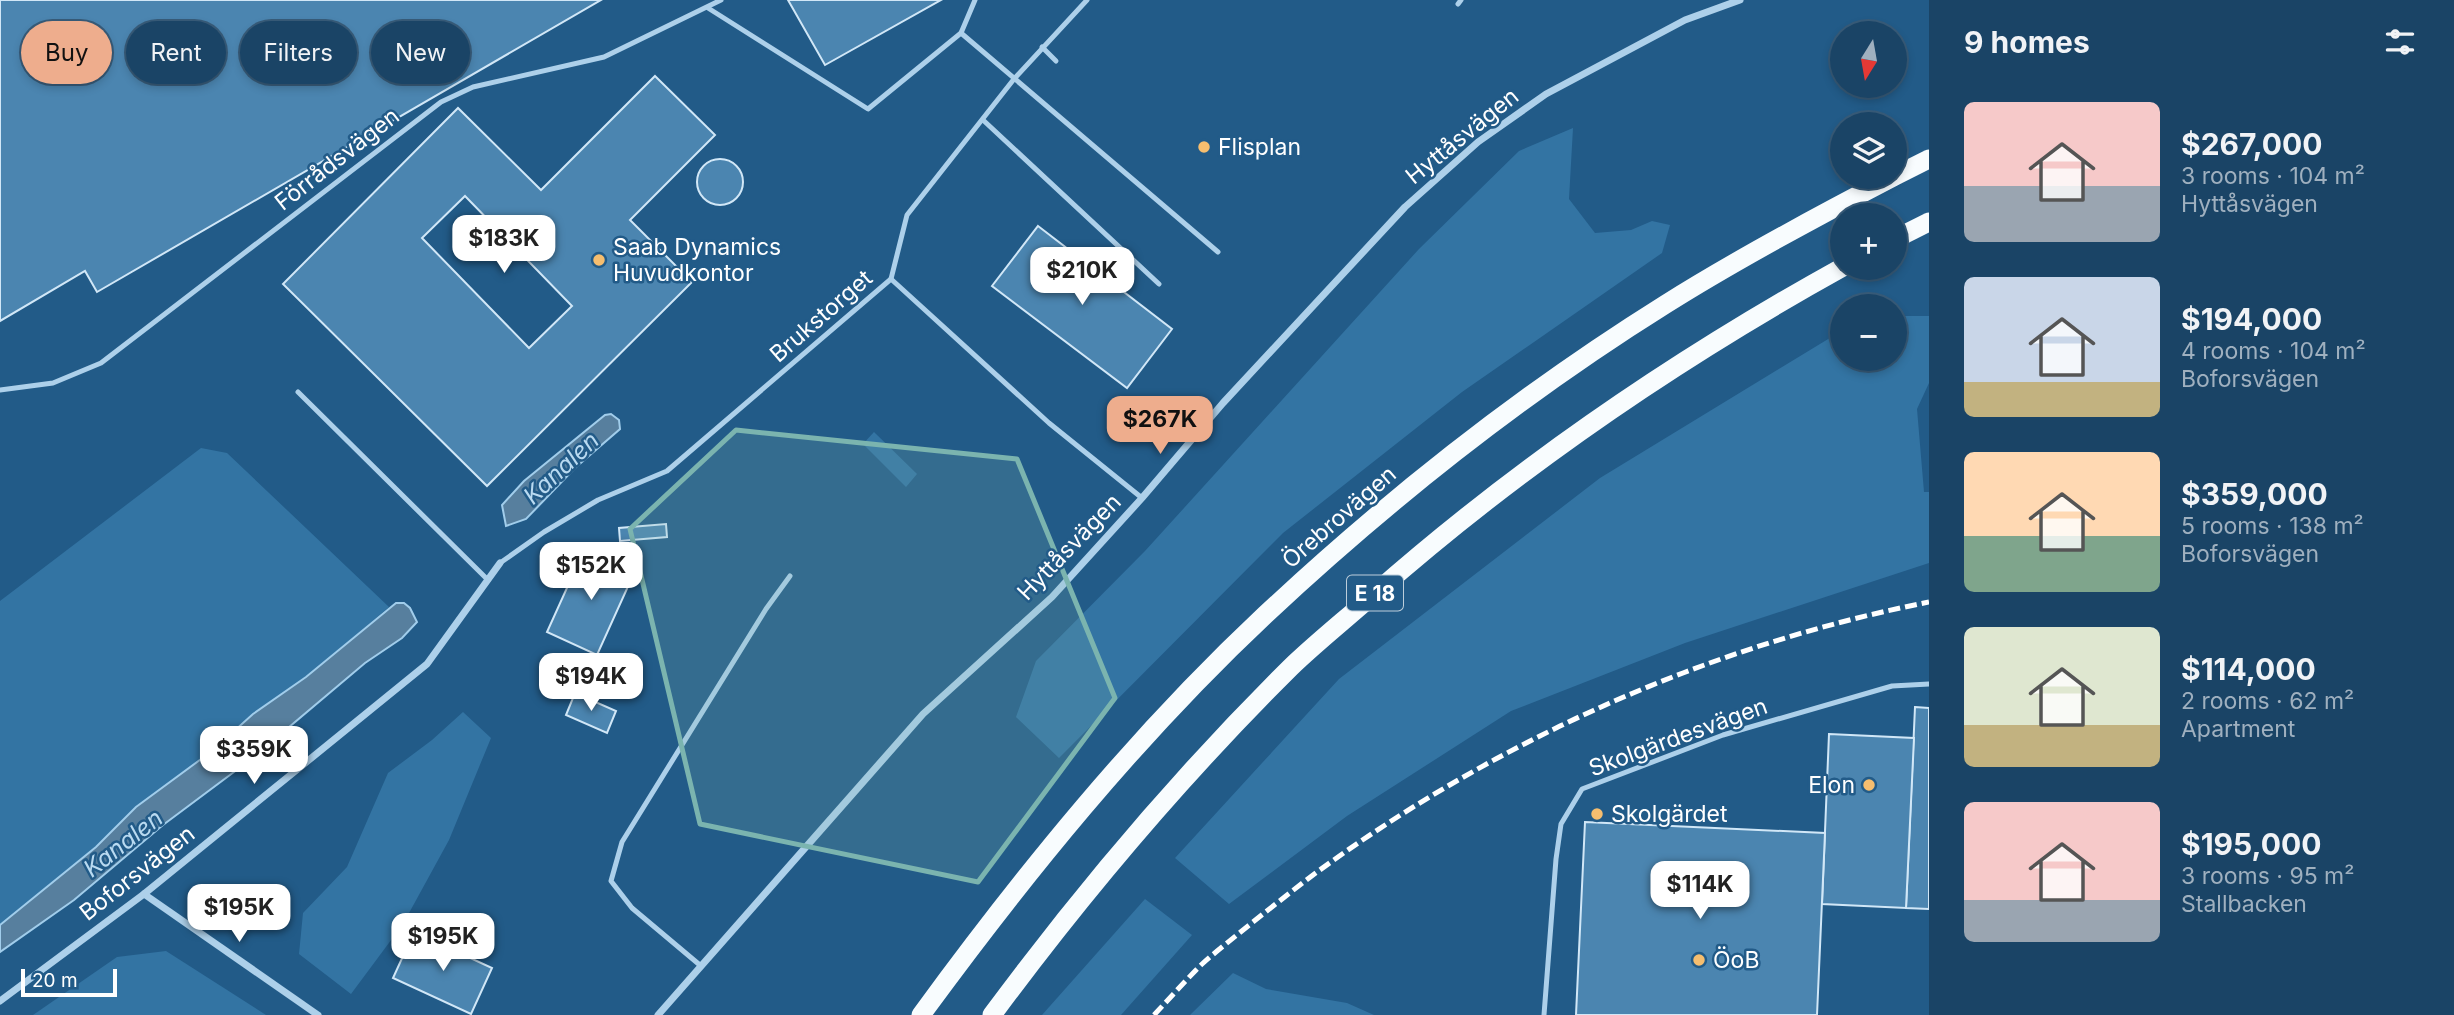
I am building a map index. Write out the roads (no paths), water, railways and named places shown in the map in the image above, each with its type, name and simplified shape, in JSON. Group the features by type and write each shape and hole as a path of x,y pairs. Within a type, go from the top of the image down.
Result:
{"highway":[{"name":"Örebrovägen","path":"1907,170 1929,159"},
{"name":"Örebrovägen","path":"921,1015 1005,902 1118,767 1264,616 1346,542 1445,460 1521,402 1618,335 1732,264 1870,189"},
{"path":"1907,233 1929,222"},
{"name":"E 18","path":"992,1015 1090,888 1224,737 1293,666 1429,545 1504,486 1675,366 1758,314 1830,274"}],"street":[{"name":"Hyttåsvägen","path":"658,1015 923,714 1052,597 1223,403 1405,207 1478,142 1546,94 1622,51 1685,20 1740,0"},
{"name":"Boforsvägen","path":"0,1001 144,894 427,664 500,563"},
{"path":"144,894 318,1015"}],"lane":[{"name":"Förrådsvägen","path":"0,390 53,383 101,363 440,102 474,88 604,57 721,0"},
{"path":"708,8 868,109 961,33 975,0"},
{"path":"891,279 907,215 1014,79 1087,0"},
{"path":"961,33 1217,252"},
{"path":"1042,47 1056,61"},
{"path":"983,120 1158,285"},
{"name":"Brukstorget","path":"500,563 544,532 598,500 667,471 891,279 1049,423 1142,498"},
{"path":"298,391 488,580"},
{"path":"701,966 632,908 611,881 622,842 766,609 790,576"},
{"name":"Skolgärdesvägen","path":"1544,1015 1561,824 1582,789 1723,735 1892,686 1929,684"}],"water":[{"name":"Kanalen","path":"611,414 619,420 620,429 575,468 526,519 506,526 502,505 524,481 605,415"},
{"name":"Kanalen","path":"396,603 404,603 410,608 417,622 402,638 365,663 250,760 163,825 74,900 0,952 0,925 96,847 136,807 212,751 253,714 306,677"}],"railway":[{"path":"1154,1015 1206,961 1313,875 1455,782 1529,741 1685,672 1765,644 1846,621 1929,602"}],"place":[{"name":"Flisplan","path":"1204,147"},
{"name":"Saab Dynamics Huvudkontor","path":"599,260"},
{"name":"Elon","path":"1869,785"},
{"name":"Skolgärdet","path":"1597,814"},
{"name":"ÖoB","path":"1699,960"}]}
